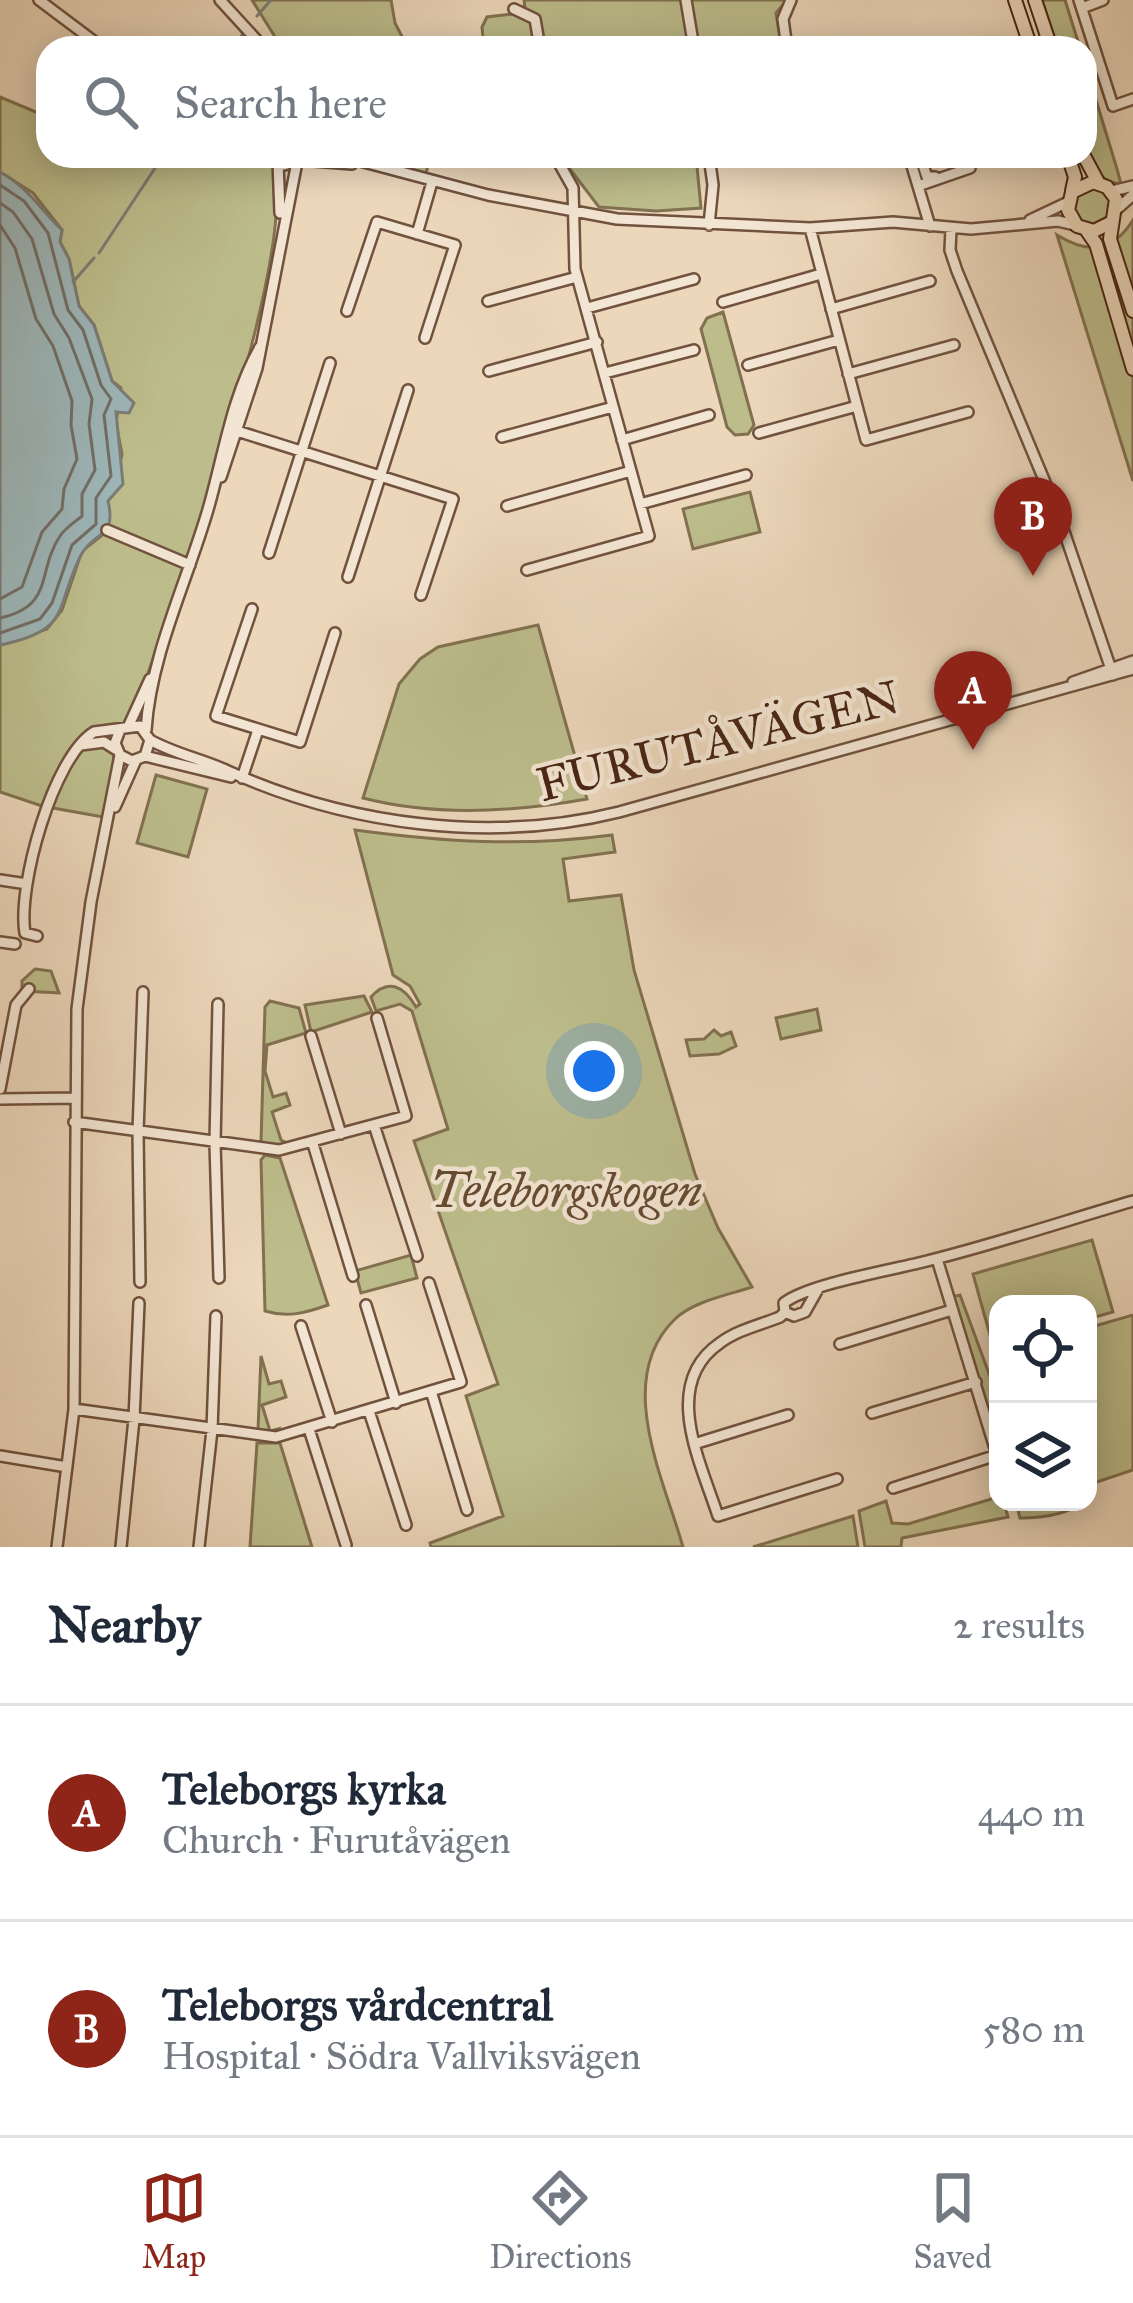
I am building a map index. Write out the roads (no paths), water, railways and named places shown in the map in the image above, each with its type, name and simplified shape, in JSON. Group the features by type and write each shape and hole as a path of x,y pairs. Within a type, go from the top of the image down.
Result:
{"main road":[{"path":"1015,0 1026,36"},
{"path":"1035,0 1047,36"},
{"path":"1072,168 1069,216 1096,244 1133,369"},
{"path":"1090,168 1098,182 1112,191 1115,215 1110,239 1133,311"},
{"path":"1070,197 1084,183 1098,182"},
{"path":"1081,228 1100,230 1115,215"}],"street":[{"path":"39,0 87,36"},
{"path":"220,0 252,36"},
{"path":"686,0 692,36"},
{"path":"785,36 783,19 791,0"},
{"path":"1090,36 1080,4 1103,0"},
{"path":"514,9 535,19 539,36"},
{"path":"1097,57 1113,106 1133,99"},
{"path":"277,168 281,187 279,260"},
{"path":"101,852 120,793 148,735 162,652 260,347 298,168"},
{"path":"375,168 575,212 709,226 810,228 893,222 951,229 1062,221 1081,228"},
{"path":"527,570 647,537 578,277 572,239 573,188 562,168"},
{"path":"709,226 711,168"},
{"path":"913,168 930,226"},
{"path":"924,168 927,177 937,176"},
{"path":"918,186 970,168"},
{"path":"417,234 432,182"},
{"path":"1112,191 1133,190"},
{"path":"1115,215 1133,190"},
{"path":"1008,226 1043,216 1070,197"},
{"path":"347,311 376,222 454,245 425,338"},
{"path":"810,228 866,440 968,412"},
{"path":"951,229 956,269 1057,511 1112,671"},
{"path":"723,302 821,274"},
{"path":"488,301 578,277"},
{"path":"587,308 694,279"},
{"path":"831,309 930,281"},
{"path":"748,365 839,340"},
{"path":"488,371 597,342"},
{"path":"848,374 954,345"},
{"path":"605,373 694,350"},
{"path":"269,553 330,363"},
{"path":"347,578 408,390"},
{"path":"759,433 857,406"},
{"path":"502,437 614,407"},
{"path":"622,440 709,415"},
{"path":"233,430 453,499 421,595"},
{"path":"507,506 631,472"},
{"path":"640,504 746,475"},
{"path":"107,530 190,565"},
{"path":"252,609 216,716 258,730 300,742 335,634"},
{"path":"57,1547 74,1409 74,1122 81,970 118,753 115,739 162,652"},
{"name":"FURUTÅVÄGEN","path":"81,745 104,742 118,753 242,778 327,805 407,822 492,827 567,822 635,808 1133,665"},
{"path":"37,936 25,933 23,926 27,884 53,793 94,732 125,727"},
{"name":"FURUTÅVÄGEN","path":"125,727 242,778"},
{"path":"242,778 258,730"},
{"path":"0,880 27,884"},
{"path":"0,942 15,944"},
{"path":"0,1090 16,1005 28,989"},
{"path":"140,1282 143,992"},
{"path":"218,1004 215,1143 220,1278"},
{"path":"74,1122 278,1150 406,1116 377,1018"},
{"path":"311,1036 341,1135"},
{"path":"0,1099 75,1098"},
{"path":"374,1125 417,1256"},
{"path":"313,1144 353,1276"},
{"path":"785,1312 788,1298 1133,1201"},
{"path":"893,1488 997,1455 937,1259"},
{"path":"74,1409 276,1437 460,1382 429,1283"},
{"path":"818,1289 805,1312 794,1316 785,1312 723,1340 701,1361 687,1402 694,1444 718,1516 836,1479"},
{"path":"121,1547 139,1303"},
{"path":"366,1305 396,1403"},
{"path":"840,1344 952,1310"},
{"path":"199,1547 212,1430 216,1316"},
{"path":"301,1326 332,1423"},
{"path":"872,1413 976,1382"},
{"path":"431,1391 467,1510"},
{"path":"369,1411 406,1525"},
{"path":"694,1444 788,1415"},
{"path":"309,1430 346,1546"},
{"path":"0,1456 67,1467"}],"water":[{"path":"0,172 26,191 62,230 60,242 69,259 79,306 94,325 112,381 134,403 129,413 116,412 123,484 108,501 107,528 81,555 51,624 0,645"}],"waterway":[{"path":"257,16 271,0"},
{"path":"99,253 155,168"},
{"path":"73,282 94,258"}],"place":[{"name":"Teleborgs vårdcentral","path":"1033,576"},
{"name":"Teleborgs kyrka","path":"973,750"}],"park label":[{"name":"Teleborgskogen","path":"566,1190"}]}
